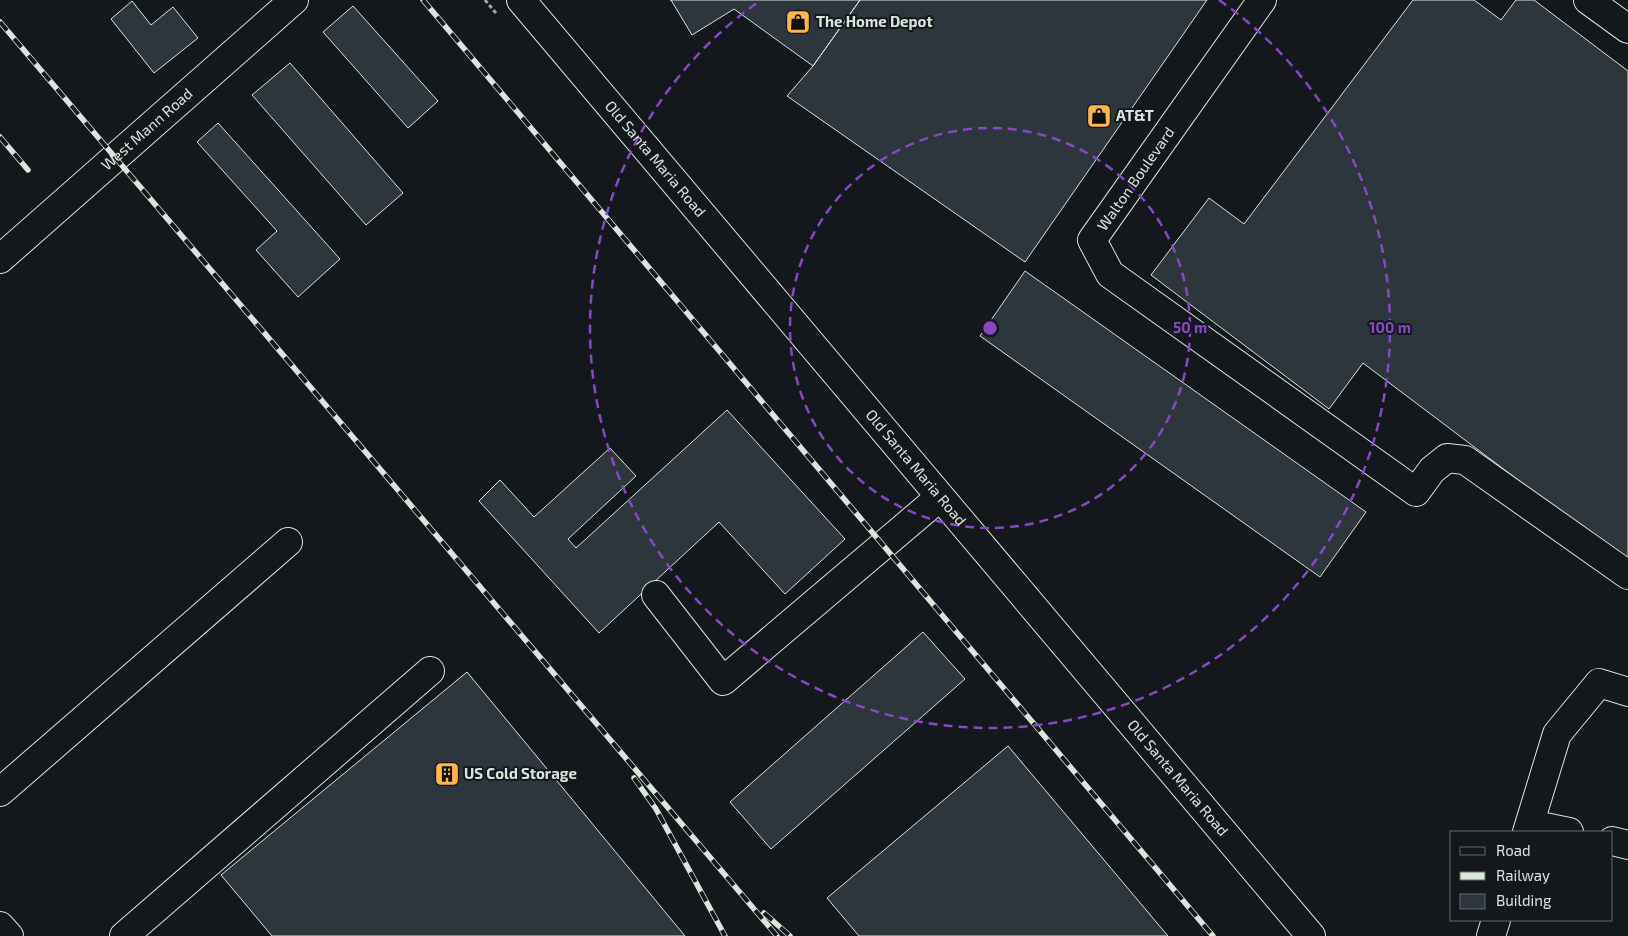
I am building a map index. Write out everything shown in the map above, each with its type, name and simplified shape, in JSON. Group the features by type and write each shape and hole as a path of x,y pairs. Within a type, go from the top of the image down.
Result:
{"main road":[{"name":"West Mann Road","path":"0,259 294,0"},
{"name":"Old Santa Maria Road","path":"521,0 1311,936"},
{"name":"Walton Boulevard","path":"1262,0 1092,240 1110,274 1416,492 1432,470 1447,458 1465,460 1628,575"},
{"path":"1588,0 1628,29"},
{"path":"656,595 723,681 940,497"},
{"path":"0,792 288,542"},
{"path":"124,936 430,671"},
{"path":"1558,831 1528,828 1557,734 1598,683 1628,692"},
{"path":"1613,841 1628,845"},
{"path":"1491,936 1496,921"},
{"path":"0,926 9,936"}],"building":[{"name":"The Home Depot","path":"671,0 860,0 813,66 734,9 692,35"},
{"path":"860,0 1207,0 1025,262 787,96 813,66"},
{"path":"1413,0 1474,0 1501,20 1516,0 1534,0 1628,71 1628,563 1363,363 1329,409 1151,275 1209,198 1244,224"},
{"path":"132,1 151,25 173,7 198,38 154,73 111,19"},
{"path":"353,6 438,101 408,128 323,32"},
{"path":"290,63 403,193 366,225 252,95"},
{"path":"218,123 340,259 298,297 256,250 277,231 197,142"},
{"path":"1025,271 1366,512 1320,577 980,336"},
{"path":"727,410 845,539 785,594 719,522 599,633 479,501 500,480 534,517 610,448 636,476 568,539 576,548"},
{"path":"923,632 965,679 771,849 730,802"},
{"name":"US Cold Storage","path":"467,672 685,936 272,936 221,875"},
{"path":"1008,746 1168,936 859,936 827,898"}],"railway":[{"path":"423,0 1213,936"},
{"path":"0,22 777,936"},
{"path":"0,137 28,170"},
{"path":"634,778 656,809 725,936"},
{"path":"764,913 790,936"}],"place":[{"name":"The Home Depot","path":"798,22"},
{"name":"AT&T","path":"1099,116"},
{"name":"US Cold Storage","path":"447,774"}]}
